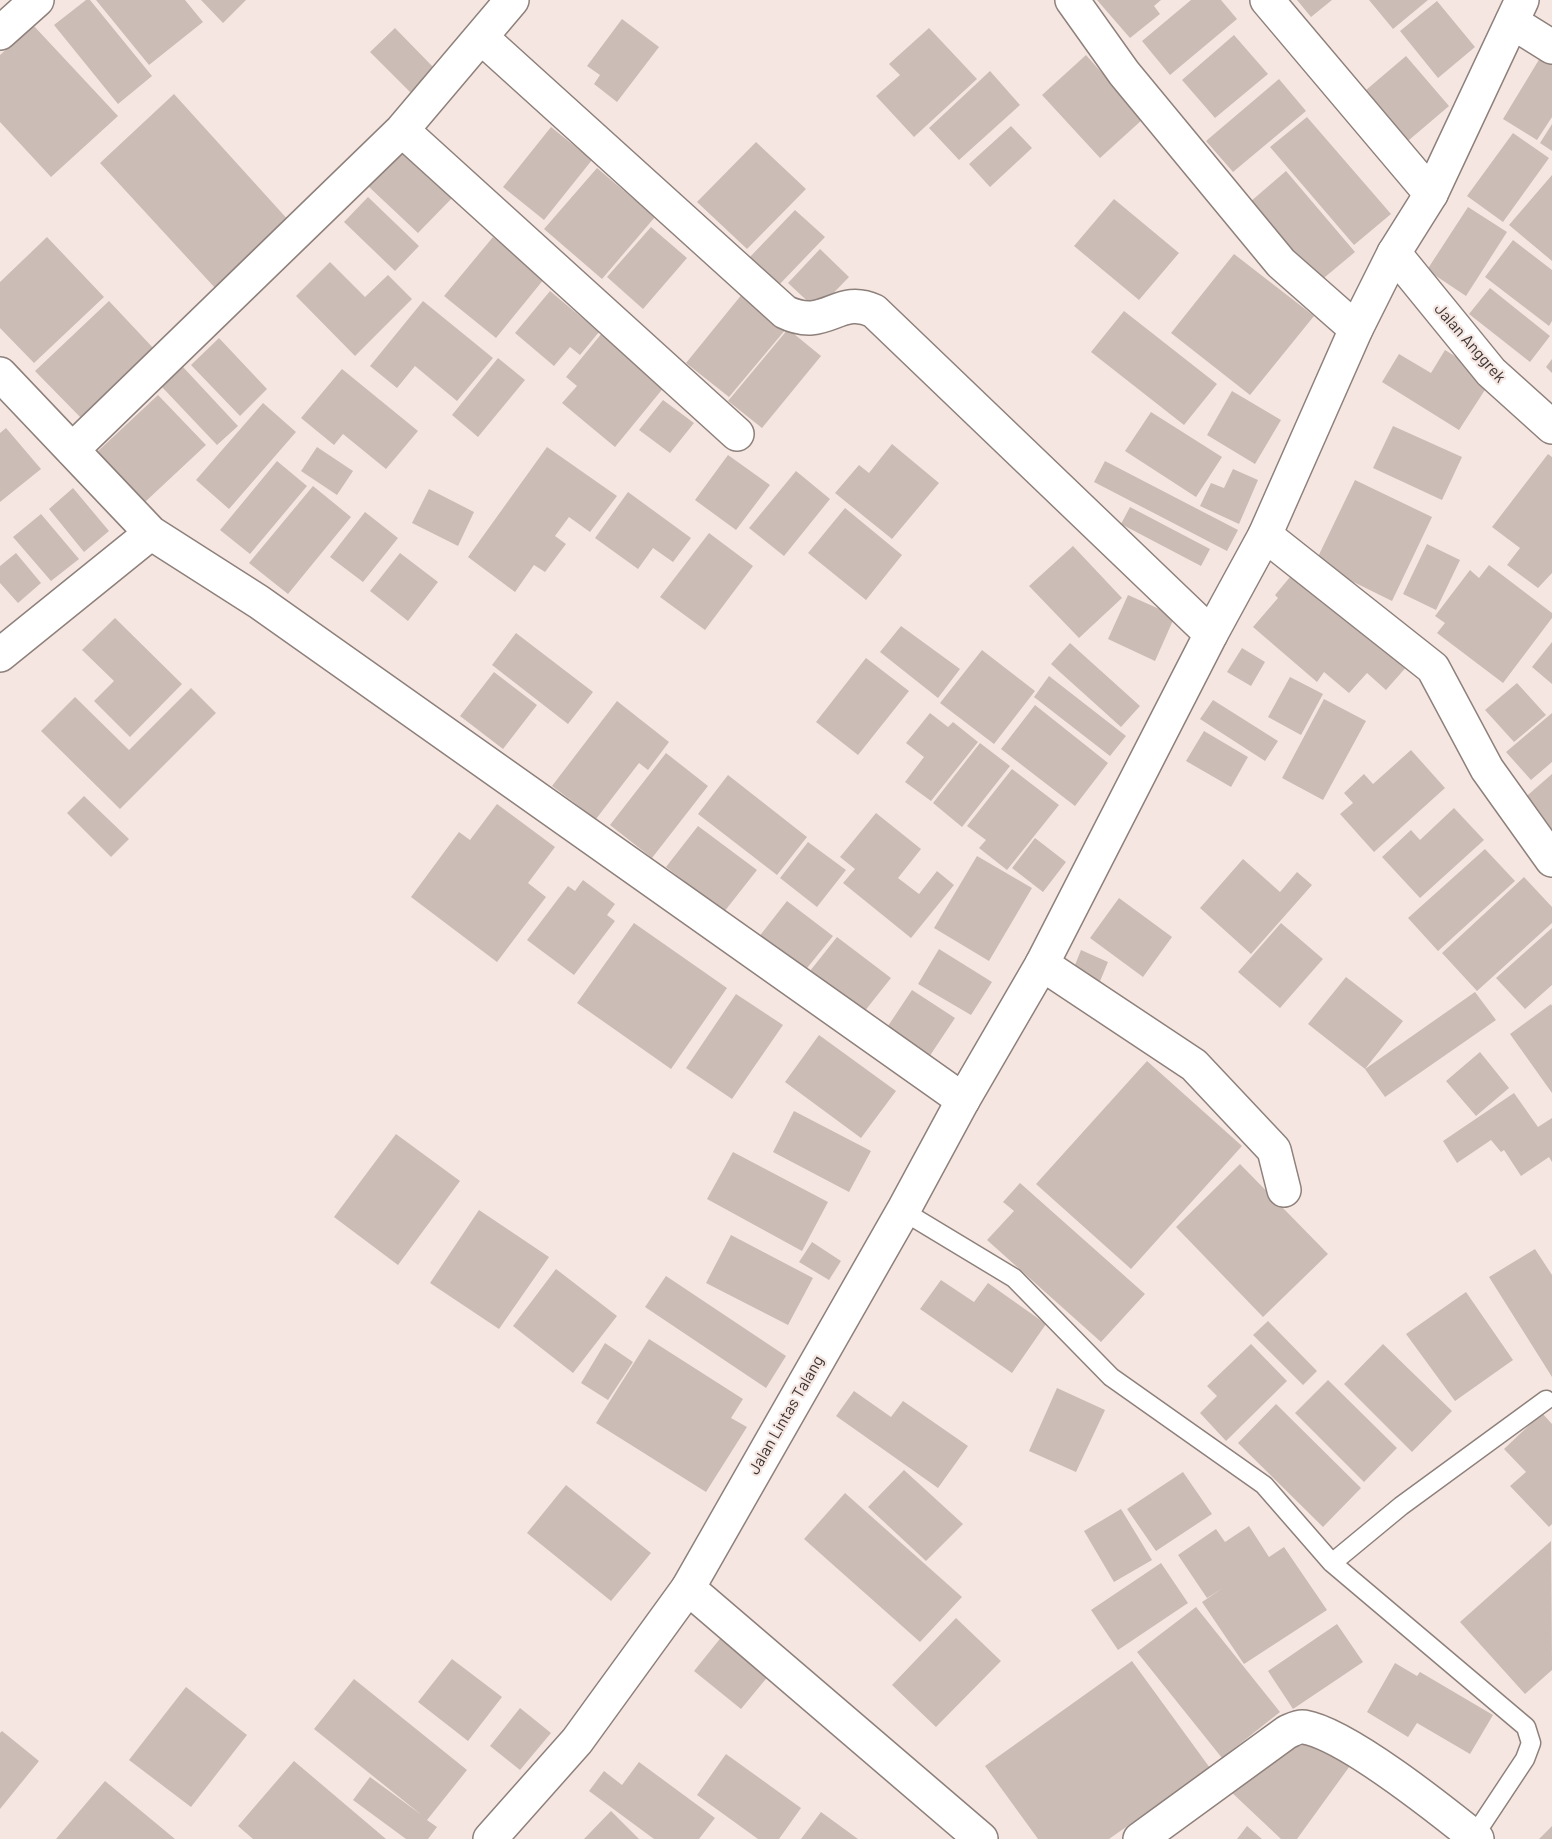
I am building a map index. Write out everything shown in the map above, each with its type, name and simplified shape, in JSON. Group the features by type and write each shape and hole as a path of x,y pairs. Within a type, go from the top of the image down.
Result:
{"street":[{"path":"0,33 37,0"},
{"path":"72,450 402,130 512,0"},
{"path":"1072,0 1124,73 1281,262 1356,329"},
{"path":"1267,0 1431,194"},
{"path":"1517,11 1552,47"},
{"name":"Jalan Lintas Talang","path":"490,1839 577,1741 688,1588 1042,964 1211,634 1265,534 1356,329 1394,254 1431,194 1517,11"},
{"path":"481,37 785,312 801,320 818,319 849,306 862,305 874,311 1211,634"},
{"path":"402,130 737,434"},
{"name":"Jalan Anggrek","path":"1394,254 1491,372 1552,427"},
{"path":"0,374 151,533 259,602 963,1100"},
{"path":"0,655 151,533"},
{"path":"1265,534 1433,668 1487,769 1552,860"},
{"path":"1042,964 1194,1065 1274,1150 1284,1190"},
{"path":"688,1588 981,1839"},
{"path":"1140,1839 1287,1732 1301,1726 1317,1731 1367,1758 1474,1838"}],"lane":[{"path":"903,1210 1014,1278 1111,1377 1264,1485 1332,1563 1526,1727 1531,1743 1525,1759 1474,1838"},
{"path":"1332,1563 1401,1506 1546,1400"}],"building":[{"path":"86,0 90,0 152,76 118,104 54,25"},
{"path":"96,0 185,0 203,22 149,65"},
{"path":"201,0 246,0 223,23"},
{"path":"1097,0 1161,0 1154,6 1160,14 1130,38"},
{"path":"1191,0 1221,0 1237,19 1170,75 1142,41"},
{"path":"1297,0 1332,0 1311,17"},
{"path":"1369,0 1428,0 1393,29"},
{"path":"1437,1 1475,47 1438,78 1400,31"},
{"path":"622,19 659,47 617,102 594,84 600,75 587,66"},
{"path":"33,25 118,116 51,177 0,122 0,55"},
{"path":"395,28 435,69 411,93 370,52"},
{"path":"929,28 977,79 914,137 876,96 900,75 889,64"},
{"path":"1234,35 1268,74 1215,118 1182,80"},
{"path":"1086,55 1143,119 1100,158 1042,95"},
{"path":"1406,56 1449,106 1402,146 1359,96"},
{"path":"1540,58 1552,65 1552,117 1537,140 1503,119"},
{"path":"990,71 1020,105 959,160 929,128"},
{"path":"1279,79 1306,111 1233,172 1206,141"},
{"path":"174,94 290,222 216,289 100,163"},
{"path":"1307,117 1391,214 1354,245 1270,147"},
{"path":"1552,124 1552,151 1540,143"},
{"path":"1011,126 1032,148 990,187 969,164"},
{"path":"551,127 592,160 544,220 503,187"},
{"path":"1513,133 1549,158 1503,222 1467,196"},
{"path":"756,142 806,189 747,249 697,202"},
{"path":"403,148 454,196 418,233 368,186"},
{"path":"597,168 655,217 602,279 544,229"},
{"path":"1286,171 1355,252 1319,282 1250,202"},
{"path":"1552,175 1552,261 1509,225"},
{"path":"368,197 419,246 395,271 344,222"},
{"path":"1114,199 1179,253 1139,300 1074,246"},
{"path":"1468,207 1507,232 1466,296 1427,270"},
{"path":"795,210 825,237 777,287 748,259"},
{"path":"651,227 687,258 643,309 607,277"},
{"path":"47,237 104,297 34,363 0,328 0,282"},
{"path":"493,237 544,279 496,338 444,296"},
{"path":"1513,240 1552,270 1552,321 1549,326 1485,277"},
{"path":"820,249 849,277 817,310 788,283"},
{"path":"1234,254 1314,316 1250,395 1171,333"},
{"path":"330,262 365,297 388,275 412,299 355,356 296,296"},
{"path":"1490,288 1550,336 1530,362 1469,314"},
{"path":"550,291 599,332 580,355 570,347 554,366 515,333"},
{"path":"743,293 786,329 729,397 686,363"},
{"path":"109,301 156,351 83,420 35,371"},
{"path":"423,301 493,358 457,401 415,366 397,388 370,366"},
{"path":"1124,311 1217,384 1184,425 1091,352"},
{"path":"788,329 821,356 762,428 728,401"},
{"path":"602,333 665,386 615,447 562,403 577,386 566,377"},
{"path":"219,338 267,389 240,416 191,365"},
{"path":"1445,350 1492,379 1459,430 1382,382 1399,354 1431,373"},
{"path":"498,358 525,380 478,437 452,415"},
{"path":"1552,359 1552,373 1546,367"},
{"path":"183,367 238,426 217,445 162,387"},
{"path":"342,369 418,431 386,469 343,434 334,445 301,418"},
{"path":"1232,391 1281,420 1255,464 1207,435"},
{"path":"158,395 206,445 145,502 97,452"},
{"path":"663,400 694,423 670,453 639,430"},
{"path":"263,403 296,432 229,509 196,480"},
{"path":"1151,412 1222,457 1196,497 1125,451"},
{"path":"1393,426 1462,457 1442,500 1373,468"},
{"path":"6,428 41,469 0,502 0,433"},
{"path":"892,444 939,483 892,539 835,493 859,465 869,473"},
{"path":"317,447 353,471 337,495 301,471"},
{"path":"547,447 617,496 590,532 569,517 555,536 566,544 545,572 534,565 515,592 468,557"},
{"path":"1548,454 1552,457 1552,573 1538,588 1507,565 1520,548 1492,527"},
{"path":"728,455 770,485 736,530 695,500"},
{"path":"277,461 307,486 250,554 220,530"},
{"path":"1105,461 1238,530 1227,551 1094,482"},
{"path":"1233,469 1258,480 1239,524 1200,506 1211,483 1224,488"},
{"path":"796,471 830,499 784,556 749,528"},
{"path":"1355,480 1432,517 1392,601 1315,563"},
{"path":"313,486 351,517 288,594 249,563"},
{"path":"73,488 109,531 84,552 49,509"},
{"path":"429,489 474,512 458,546 412,523"},
{"path":"628,492 691,538 673,562 653,548 638,569 595,538"},
{"path":"1130,507 1210,549 1201,566 1121,524"},
{"path":"845,508 902,555 866,600 808,553"},
{"path":"365,512 398,538 363,582 330,557"},
{"path":"41,514 79,559 51,581 13,537"},
{"path":"709,533 753,566 705,630 660,597"},
{"path":"1427,544 1460,560 1436,610 1403,594"},
{"path":"1073,546 1122,598 1079,638 1029,586"},
{"path":"16,553 41,583 18,603 0,583 0,566"},
{"path":"400,553 438,582 408,621 370,591"},
{"path":"1489,565 1552,613 1552,618 1503,683 1437,633 1445,623 1435,616 1470,570 1479,578"},
{"path":"1295,571 1408,665 1386,690 1367,673 1349,693 1324,672 1317,682 1253,627 1278,598 1275,595"},
{"path":"1128,595 1175,616 1155,661 1108,639"},
{"path":"115,618 182,684 130,737 94,701 114,681 82,650"},
{"path":"901,626 960,669 938,698 880,652"},
{"path":"516,633 593,692 568,724 492,665"},
{"path":"1552,642 1552,684 1532,667"},
{"path":"1070,643 1140,706 1121,727 1051,664"},
{"path":"1242,648 1265,662 1251,686 1227,672"},
{"path":"982,650 1035,691 994,744 940,703"},
{"path":"866,658 909,691 858,755 816,722"},
{"path":"494,672 537,705 503,749 460,716"},
{"path":"1049,676 1126,736 1110,756 1034,697"},
{"path":"1290,677 1323,694 1301,735 1268,717"},
{"path":"1517,683 1546,715 1514,742 1485,710"},
{"path":"191,688 216,713 120,809 41,731 75,697 129,750"},
{"path":"1324,699 1366,721 1323,800 1282,778"},
{"path":"1213,700 1278,741 1265,761 1200,719"},
{"path":"617,701 669,742 648,770 639,763 596,819 552,786"},
{"path":"1035,705 1108,763 1075,806 1001,749"},
{"path":"930,713 948,727 953,722 978,742 931,801 905,782 924,757 906,743"},
{"path":"1552,713 1552,762 1531,780 1506,752"},
{"path":"1204,731 1248,757 1231,787 1186,761"},
{"path":"980,743 1010,766 962,827 933,803"},
{"path":"1411,750 1445,788 1374,852 1340,814 1353,803 1344,793 1364,774 1373,784"},
{"path":"666,753 708,786 652,858 610,825"},
{"path":"1012,769 1059,805 1007,870 979,848 986,840 967,826"},
{"path":"1552,774 1552,836 1521,801"},
{"path":"728,775 807,837 777,875 698,814"},
{"path":"84,796 129,839 111,857 67,813"},
{"path":"497,804 555,847 528,883 546,897 497,962 411,897 459,832 470,840"},
{"path":"1454,808 1484,840 1420,898 1382,857 1411,830 1420,840"},
{"path":"876,813 921,849 898,878 919,894 937,871 954,885 911,938 843,883 855,869 840,857"},
{"path":"698,826 757,870 724,912 666,867"},
{"path":"1035,838 1066,862 1043,892 1012,868"},
{"path":"808,842 846,870 817,907 780,878"},
{"path":"1485,849 1515,881 1438,951 1408,918"},
{"path":"977,856 1032,888 989,961 934,928"},
{"path":"1243,859 1280,892 1297,872 1312,885 1251,954 1200,908"},
{"path":"1524,877 1552,907 1552,923 1477,991 1442,953"},
{"path":"583,880 615,904 607,915 615,921 574,975 527,940 568,886 575,891"},
{"path":"1119,898 1172,937 1143,977 1090,938"},
{"path":"787,901 833,936 803,973 758,938"},
{"path":"634,923 727,988 671,1069 577,1003"},
{"path":"1281,923 1323,959 1280,1008 1238,972"},
{"path":"1552,928 1552,985 1525,1009 1496,978"},
{"path":"837,937 891,978 860,1017 806,976"},
{"path":"939,949 992,982 971,1015 918,984"},
{"path":"1081,950 1108,962 1098,986 1071,975"},
{"path":"1346,977 1403,1021 1365,1069 1308,1024"},
{"path":"912,990 955,1018 927,1060 884,1032"},
{"path":"1475,992 1496,1020 1385,1097 1365,1069"},
{"path":"736,994 783,1025 732,1099 686,1068"},
{"path":"1551,1004 1552,1006 1552,1093 1510,1034"},
{"path":"819,1035 896,1091 861,1138 785,1082"},
{"path":"1480,1052 1509,1088 1476,1116 1446,1081"},
{"path":"1147,1061 1242,1146 1131,1269 1036,1184"},
{"path":"1514,1093 1538,1127 1552,1118 1552,1162 1549,1157 1521,1176 1504,1150 1501,1152 1491,1140 1457,1163 1443,1141"},
{"path":"794,1111 871,1151 849,1192 773,1152"},
{"path":"396,1134 460,1181 398,1265 334,1217"},
{"path":"733,1152 828,1202 802,1251 707,1199"},
{"path":"1240,1164 1328,1254 1263,1317 1176,1227"},
{"path":"1020,1183 1145,1294 1101,1342 987,1240 1014,1211 1003,1202"},
{"path":"479,1210 549,1257 499,1329 430,1283"},
{"path":"731,1235 813,1278 788,1325 706,1283"},
{"path":"812,1242 841,1261 829,1280 799,1262"},
{"path":"1535,1249 1552,1275 1552,1377 1489,1277"},
{"path":"556,1269 617,1316 573,1373 513,1326"},
{"path":"666,1276 786,1356 766,1388 645,1307"},
{"path":"941,1280 974,1302 988,1283 1046,1324 1012,1373 920,1309"},
{"path":"1466,1292 1513,1360 1455,1401 1406,1334"},
{"path":"1268,1321 1317,1371 1303,1385 1253,1335"},
{"path":"649,1339 743,1399 731,1418 747,1427 706,1492 596,1423"},
{"path":"605,1343 633,1362 608,1400 581,1383"},
{"path":"1251,1344 1287,1381 1226,1441 1200,1413 1217,1396 1207,1386"},
{"path":"1383,1344 1452,1411 1412,1452 1344,1384"},
{"path":"1328,1380 1397,1448 1364,1482 1295,1413"},
{"path":"1057,1388 1105,1410 1076,1472 1029,1451"},
{"path":"854,1391 891,1417 903,1401 968,1446 938,1488 836,1416"},
{"path":"1276,1404 1361,1488 1323,1527 1238,1443"},
{"path":"1542,1413 1552,1424 1552,1524 1549,1527 1510,1486 1526,1472 1504,1449"},
{"path":"904,1470 963,1524 926,1561 868,1507"},
{"path":"1183,1472 1212,1514 1156,1551 1127,1509"},
{"path":"566,1485 651,1553 611,1601 527,1533"},
{"path":"845,1493 962,1597 920,1642 804,1539"},
{"path":"1121,1509 1152,1560 1114,1582 1084,1531"},
{"path":"1249,1526 1269,1557 1284,1547 1327,1610 1244,1664 1202,1602 1223,1588 1207,1598 1178,1555 1216,1529 1225,1542"},
{"path":"1551,1541 1552,1670 1525,1694 1460,1622"},
{"path":"1161,1563 1188,1603 1118,1650 1091,1610"},
{"path":"1196,1607 1280,1712 1222,1758 1137,1652"},
{"path":"956,1618 1001,1661 936,1727 892,1685"},
{"path":"1337,1624 1363,1662 1293,1709 1268,1671"},
{"path":"723,1635 770,1674 741,1709 694,1671"},
{"path":"452,1659 502,1697 468,1741 418,1702"},
{"path":"1132,1661 1210,1768 1109,1839 1038,1839 985,1766"},
{"path":"1395,1663 1417,1676 1420,1672 1493,1715 1470,1754 1417,1723 1408,1737 1367,1712"},
{"path":"354,1679 467,1770 427,1820 437,1827 428,1839 406,1839 353,1800 370,1777 423,1816 314,1729"},
{"path":"186,1687 247,1735 191,1807 129,1760"},
{"path":"520,1708 551,1733 520,1770 490,1746"},
{"path":"2,1731 39,1761 0,1809 0,1733"},
{"path":"1303,1738 1352,1763 1297,1839 1281,1839 1228,1789"},
{"path":"726,1754 801,1808 779,1839 758,1839 697,1795"},
{"path":"294,1761 386,1839 253,1839 238,1826"},
{"path":"639,1762 715,1818 699,1839 654,1839 589,1791 604,1771 622,1785"},
{"path":"105,1781 175,1839 56,1839"},
{"path":"611,1811 639,1839 584,1839"},
{"path":"821,1812 858,1839 801,1839"},
{"path":"1247,1826 1262,1839 1237,1839"},
{"path":"1552,1826 1552,1839 1539,1839"}]}
